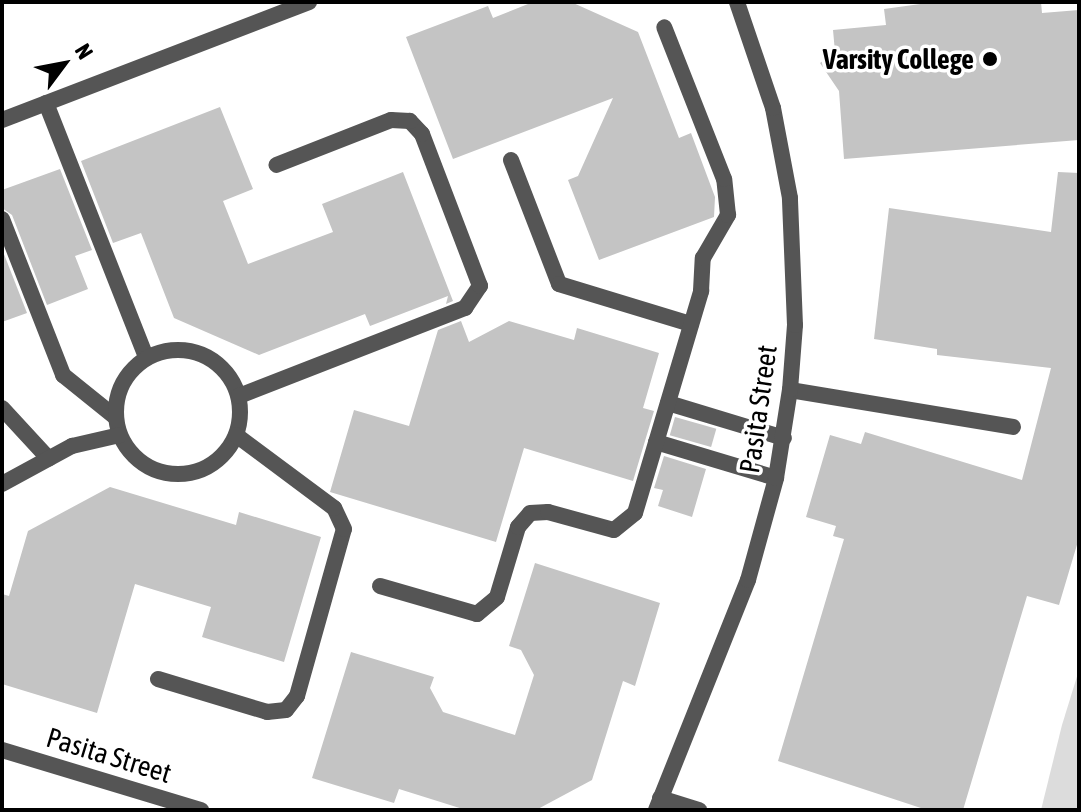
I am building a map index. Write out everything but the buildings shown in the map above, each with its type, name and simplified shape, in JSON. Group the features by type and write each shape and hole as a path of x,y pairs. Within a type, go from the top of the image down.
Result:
{"street":[{"path":"2,120 309,2"},
{"name":"Pasita Street","path":"658,804 748,580 776,478 790,390 795,325 790,198 773,108 737,2"},
{"path":"380,586 468,613 486,611 497,597 523,519 539,511 605,529 623,527 635,513 691,324 703,258 728,215 724,179 664,27"},
{"path":"46,103 146,357"},
{"path":"239,396 465,308 480,286 422,134 410,121 391,120 276,165"},
{"path":"511,160 559,284 691,324"},
{"path":"2,219 63,375 115,417"},
{"path":"175,349 205,356 228,375 239,396 236,435 206,468 173,475 141,462 120,435 115,417 122,383 146,357 175,349"},
{"path":"790,390 1013,427"},
{"path":"668,403 784,438"},
{"path":"2,408 49,459"},
{"path":"2,484 49,459 120,435"},
{"path":"158,679 267,712 286,710 297,696 344,529 334,508 236,435"},
{"path":"656,442 776,478"},
{"name":"Pasita Street","path":"2,750 201,810"},
{"path":"658,804 699,810"}],"shaded area":[{"path":"1079,670 1079,810 1041,810 1062,725"}],"place":[{"name":"Varsity College","path":"990,59"}]}
